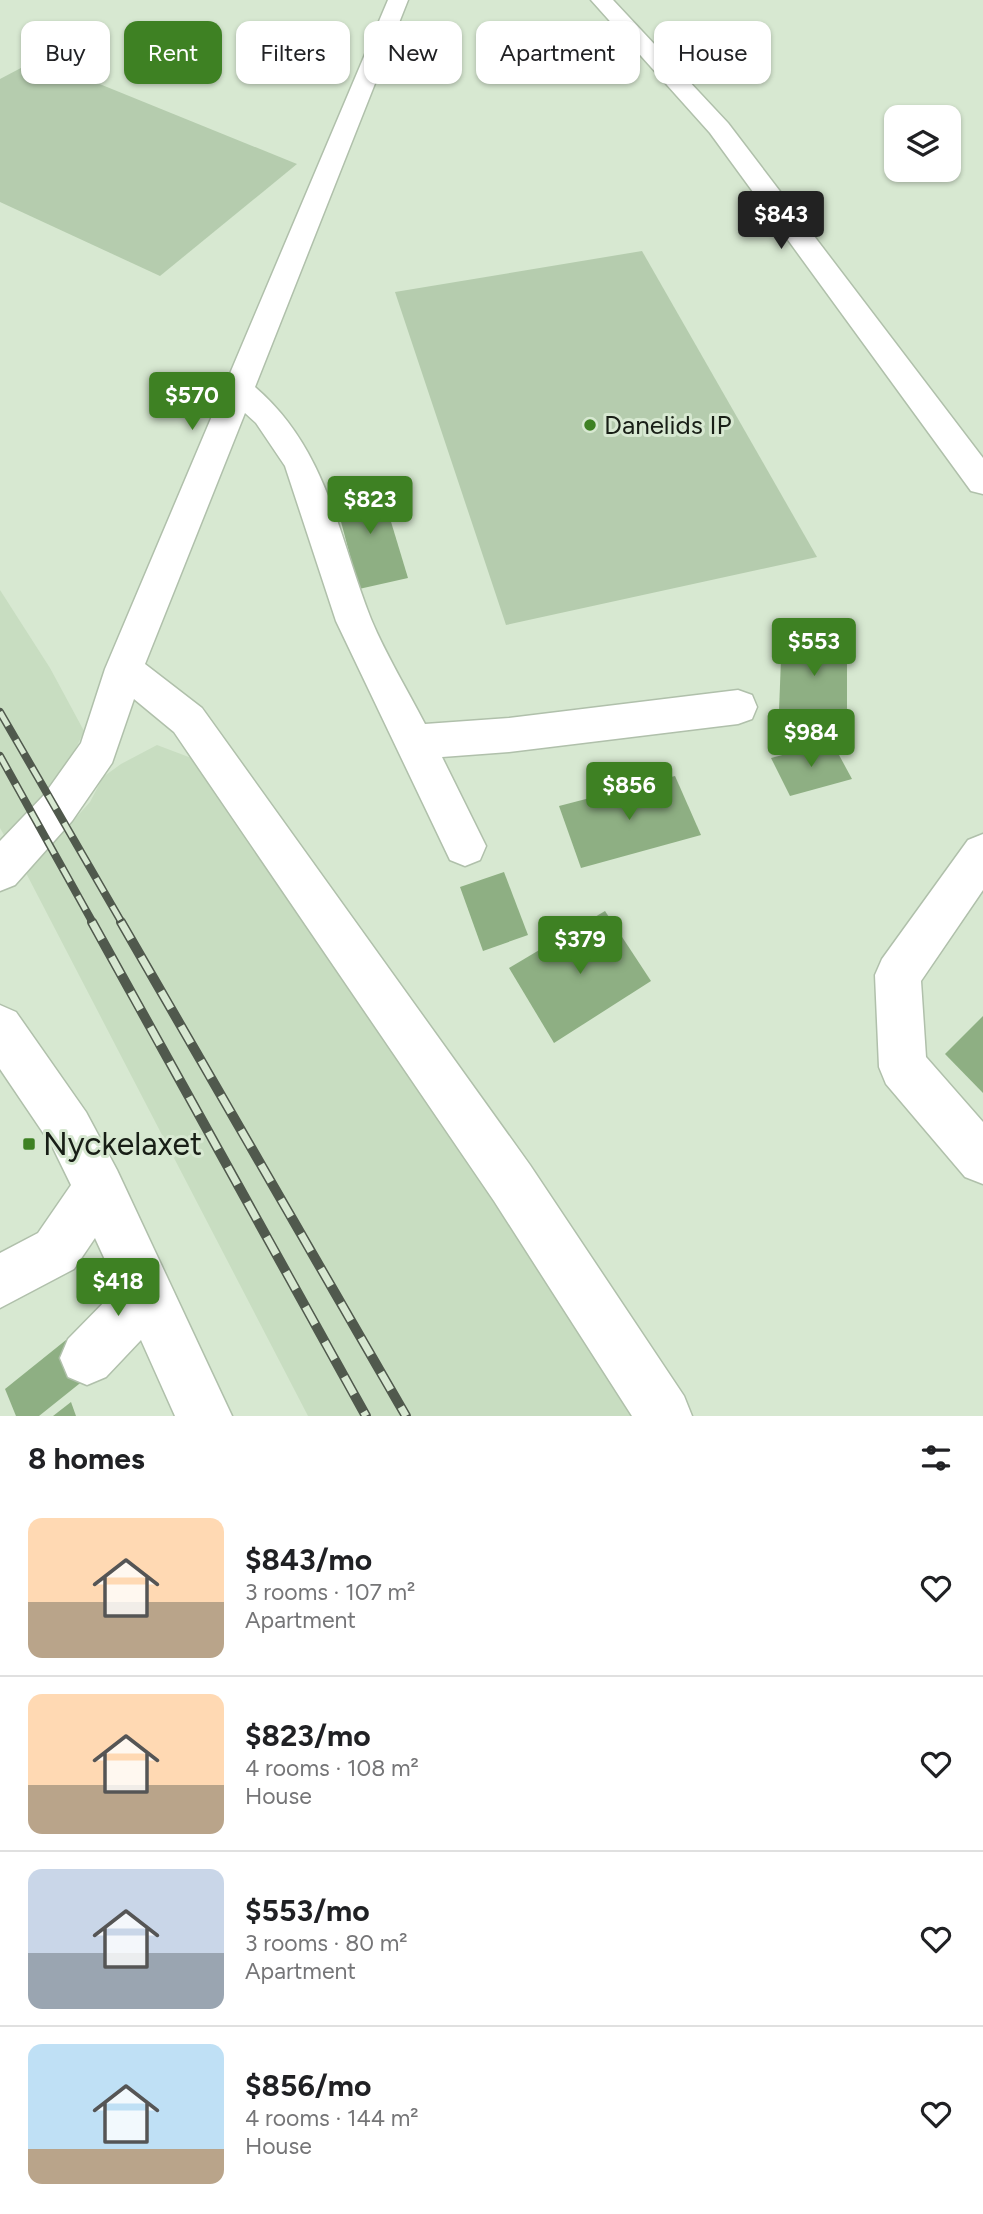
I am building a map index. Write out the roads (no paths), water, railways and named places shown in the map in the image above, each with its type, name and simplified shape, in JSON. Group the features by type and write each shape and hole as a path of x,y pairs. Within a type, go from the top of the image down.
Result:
{"street":[{"path":"0,871 58,808 98,751 124,668 398,0"},
{"path":"601,0 719,128 983,482"},
{"path":"238,390 267,415 300,464 354,621 466,846"},
{"path":"124,668 188,720 512,1183 664,1416"},
{"path":"415,742 509,735 738,707"},
{"path":"983,854 898,975 903,1067 983,1159"},
{"path":"0,1028 69,1129 204,1416"},
{"path":"0,1282 56,1251 99,1188"},
{"path":"87,1358 148,1295"}],"railway":[{"path":"0,712 122,923"},
{"path":"0,756 93,923"},
{"path":"92,922 366,1416"},
{"path":"121,922 406,1416"}],"place":[{"name":"Danelids IP","path":"590,425"},
{"name":"Nyckelaxet","path":"29,1144"}]}
